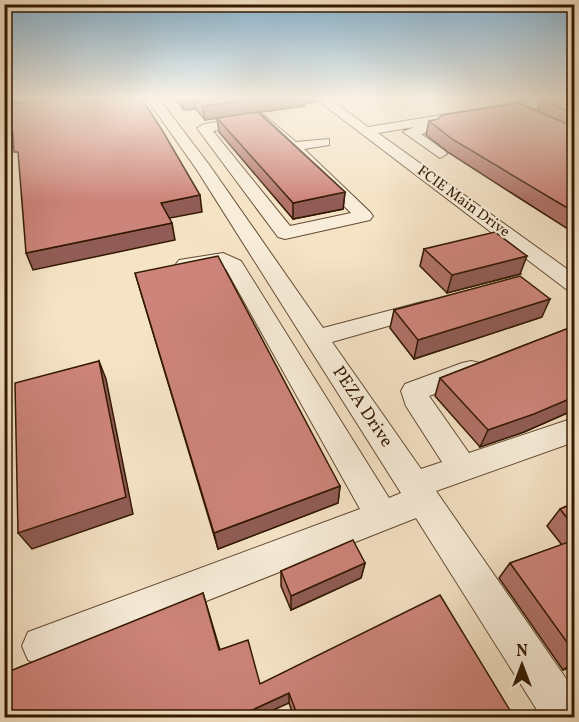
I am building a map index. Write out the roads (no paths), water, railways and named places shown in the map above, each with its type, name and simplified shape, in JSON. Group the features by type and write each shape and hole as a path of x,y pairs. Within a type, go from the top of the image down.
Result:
{"street":[{"name":"PEZA Drive","path":"181,133 418,492 572,717"},
{"path":"208,133 285,233 364,216 278,133"},
{"name":"FCIE Main Drive","path":"368,133 574,284"},
{"path":"395,152 434,150 411,133"},
{"path":"292,147 324,142"},
{"path":"211,178 239,174"},
{"path":"160,270 209,259 223,259 234,265 382,516"},
{"path":"316,338 452,300"},
{"path":"462,467 416,399 416,391 497,360"},
{"path":"42,646 382,516 462,467 574,430"}]}
